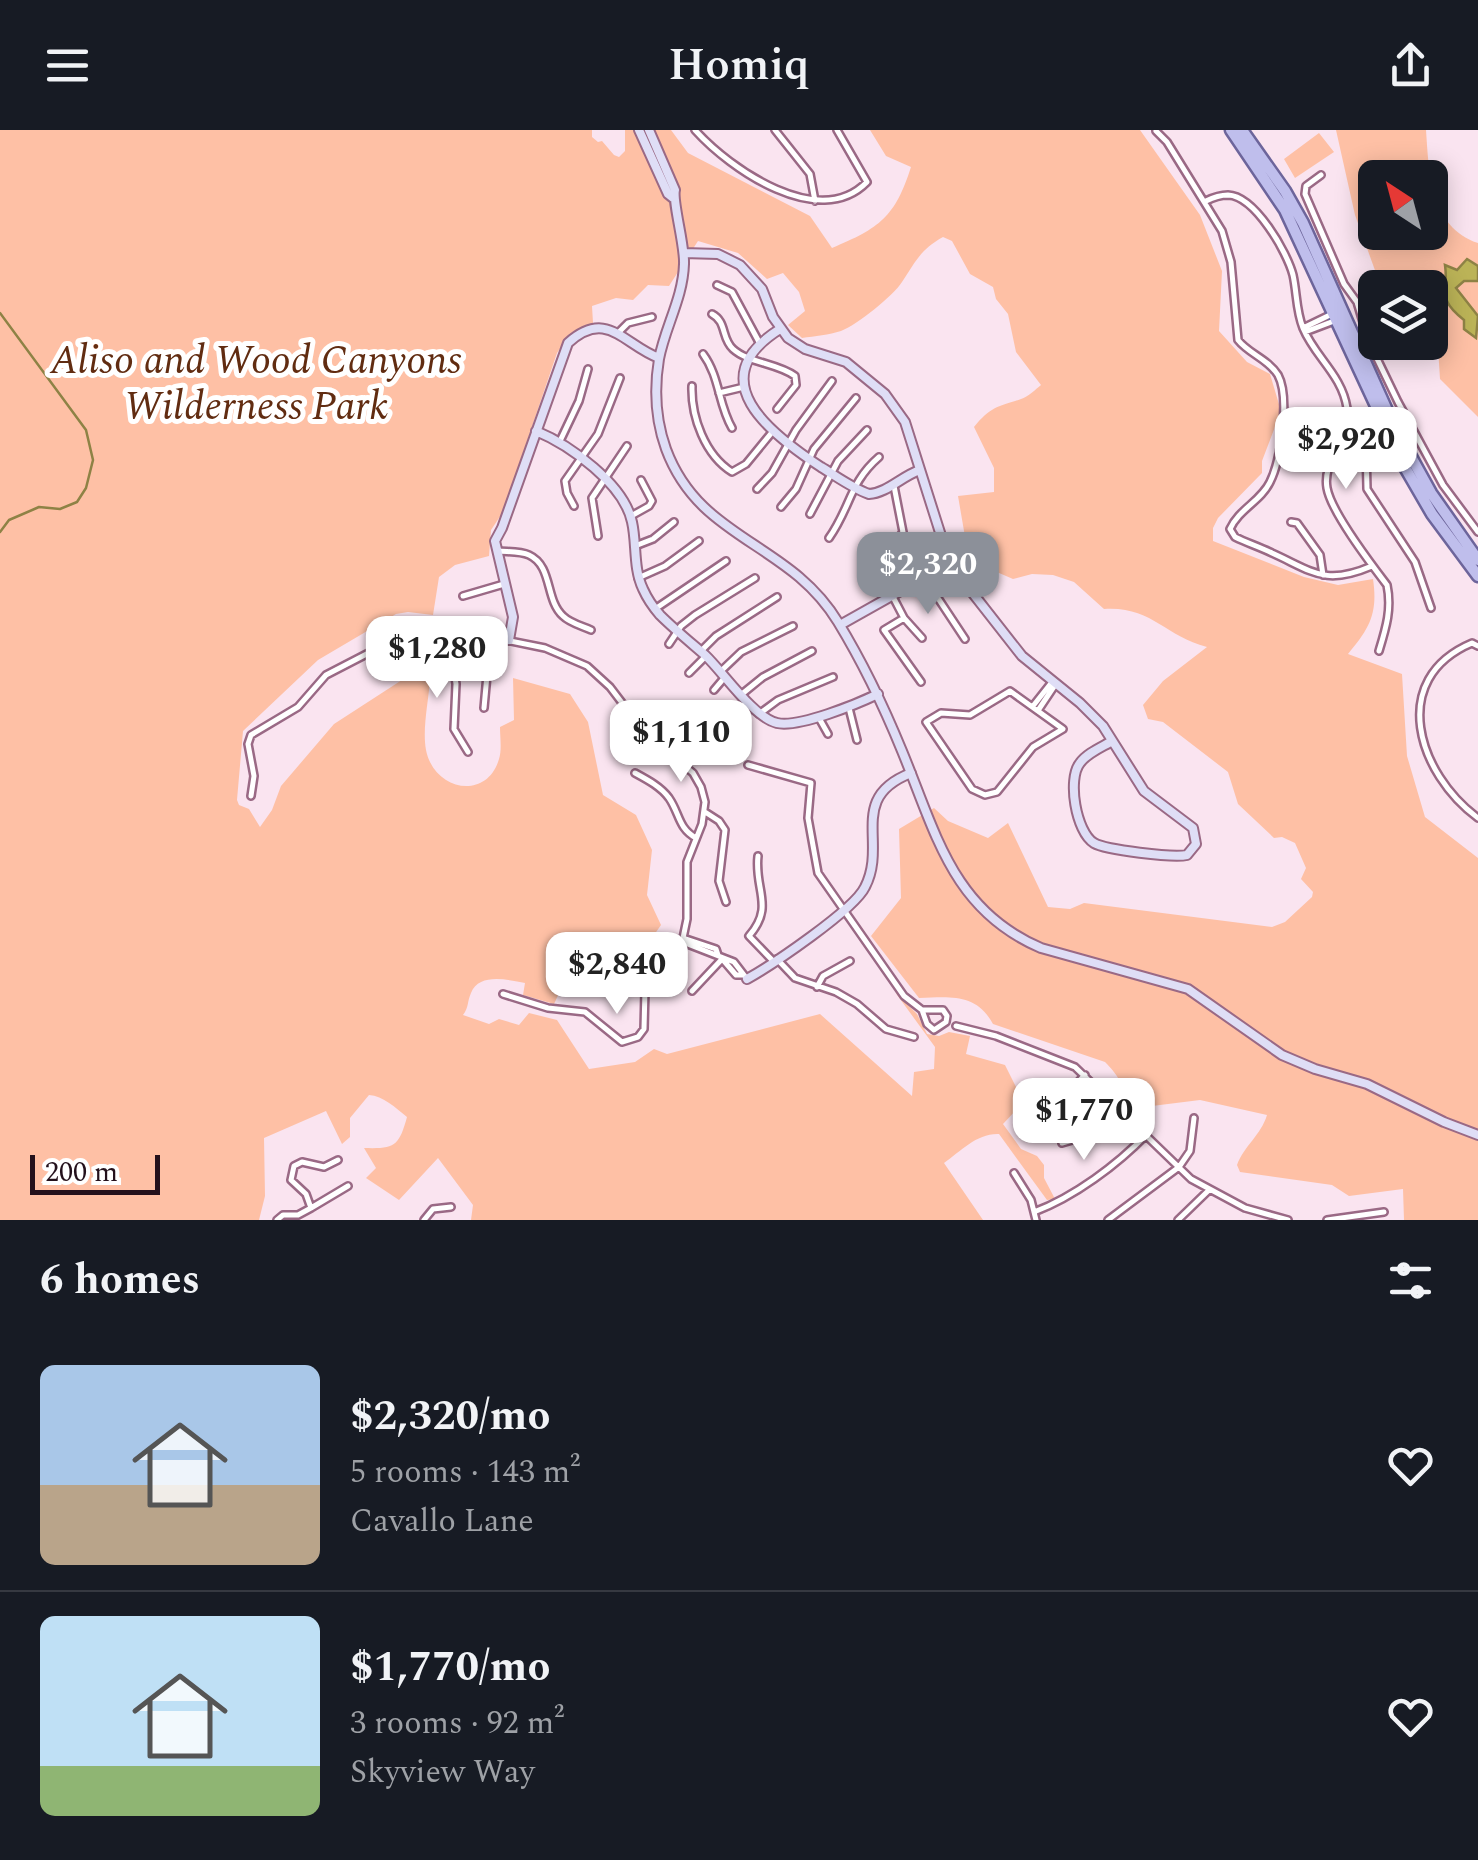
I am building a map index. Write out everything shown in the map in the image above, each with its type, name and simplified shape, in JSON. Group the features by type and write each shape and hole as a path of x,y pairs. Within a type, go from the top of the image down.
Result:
{"main road":[{"path":"1231,130 1285,210 1420,476 1478,560"},
{"path":"1242,130 1293,205 1402,464 1432,514 1478,576"}],"street":[{"path":"640,130 673,198"},
{"path":"648,130 675,190 673,198 684,252 680,292 660,358 658,416 664,445 684,485 722,524 801,575 825,601 876,692 954,875 976,905 1002,928 1041,948 1188,989 1282,1055 1302,1065 1367,1084 1478,1135"},
{"path":"695,130 712,148 756,177 786,193 815,201 842,198 867,182 836,130"},
{"path":"776,130 810,174 815,201"},
{"path":"1156,130 1168,142 1222,231 1231,262 1238,340 1279,377 1284,405 1271,481 1230,528 1235,537 1303,571 1353,574 1372,566"},
{"path":"1321,175 1306,186 1305,194 1344,284 1358,305"},
{"path":"1206,201 1223,195 1237,197 1272,232 1290,266 1304,330 1340,386 1346,407 1346,432 1328,468 1326,485 1332,505 1387,586 1388,622 1379,651"},
{"path":"684,252 718,254 740,264 762,290 780,329 795,344 837,358 875,383 904,422 952,562 1004,636 1054,684 1093,714 1112,741 1144,791 1192,828 1196,844 1187,855 1103,846 1088,839 1081,827 1073,790 1074,771 1087,756 1112,741"},
{"path":"717,285 732,292 759,342"},
{"path":"1304,330 1358,306"},
{"path":"712,314 722,321 730,346 795,376 796,385 777,409"},
{"path":"618,333 628,324 652,317"},
{"path":"509,640 512,618 496,536 568,343 594,328 618,333 660,358"},
{"path":"780,329 759,342 748,355 744,387 755,412 772,430 831,473 876,494 920,470"},
{"path":"704,354 714,370 722,409 732,428"},
{"path":"1378,360 1423,450 1478,532"},
{"path":"558,444 588,369"},
{"path":"574,506 566,493 566,481 598,434 620,378"},
{"path":"758,489 832,382"},
{"path":"692,386 693,407 704,437 720,462 732,472 746,464 772,430"},
{"path":"719,394 744,387"},
{"path":"780,508 796,489 808,458 856,398"},
{"path":"536,430 605,477 622,497 631,516 638,578 655,609 724,673 760,714 781,724 818,716 876,692"},
{"path":"810,514 843,454 867,430"},
{"path":"1346,432 1366,448 1366,489 1415,562 1431,608"},
{"path":"598,536 592,498 627,446"},
{"path":"829,538 844,515 858,476 879,456"},
{"path":"631,516 652,501 641,480"},
{"path":"869,552 895,542 903,532 893,484"},
{"path":"635,546 654,539 674,522"},
{"path":"1291,522 1297,523 1320,555 1323,575"},
{"path":"638,578 665,566 699,541"},
{"path":"498,550 534,558 558,611 566,619 592,630"},
{"path":"655,609 726,561"},
{"path":"840,625 952,562"},
{"path":"924,577 964,639"},
{"path":"670,644 696,614 755,578"},
{"path":"463,596 506,583"},
{"path":"892,595 904,618 922,638"},
{"path":"689,673 716,636 777,598"},
{"path":"904,618 884,630 922,682"},
{"path":"714,690 742,652 793,626"},
{"path":"449,635 456,684 454,730 468,752"},
{"path":"481,635 487,675 484,708"},
{"path":"251,796 251,735 289,714 326,675 368,651 410,638 481,635 568,656 587,666 610,686 645,733 693,773 702,787 705,812 687,862 687,920 682,938 645,990 644,1029 632,1040 622,1042 614,1038 585,1012 548,1008 503,994"},
{"path":"1475,644 1434,669 1423,691 1420,721 1422,742 1433,769 1448,790 1478,818"},
{"path":"742,694 762,676 812,651"},
{"path":"760,714 778,700 832,676"},
{"path":"1036,708 1054,684"},
{"path":"1010,691 1036,708 1063,729 1022,758 997,792 985,795 972,789 928,727 930,718 941,713 970,715 1010,691"},
{"path":"848,705 857,740"},
{"path":"818,716 828,734"},
{"path":"748,765 811,783 808,818 818,873 904,996 922,1010 934,1030 951,1024 1075,1066 1179,1167 1209,1190 1245,1208 1288,1220"},
{"path":"682,938 720,957 736,975 745,977 775,960 859,897 868,880 874,806 886,787 911,772"},
{"path":"636,774 664,792 681,827 696,838"},
{"path":"705,812 725,830 719,882 726,902"},
{"path":"758,856 756,877 764,910 748,936 796,978 836,992 886,1029 914,1037"},
{"path":"692,991 720,957"},
{"path":"817,987 823,976 850,961"},
{"path":"922,1010 943,1010 951,1024"},
{"path":"1025,1103 1060,1096 1072,1090 1085,1075"},
{"path":"1062,1143 1086,1136 1118,1108"},
{"path":"1108,1220 1179,1167 1190,1151 1194,1118"},
{"path":"1014,1173 1023,1182 1035,1216 1058,1204 1147,1134"},
{"path":"310,1208 306,1194 292,1182 292,1168 300,1162 324,1167 338,1160"},
{"path":"277,1220 283,1215 298,1215 348,1186"},
{"path":"1178,1220 1209,1190"},
{"path":"424,1220 434,1209 451,1207"},
{"path":"1327,1220 1384,1212"}],"green space":[{"name":"Aliso and Wood Canyons Wilderness Park","path":"0,130 592,130 592,137 619,157 625,151 625,130 671,130 688,153 810,216 832,248 884,219 899,198 911,167 886,156 870,130 1140,130 1200,215 1222,271 1219,331 1247,362 1270,374 1281,411 1262,461 1262,473 1218,518 1213,541 1304,577 1338,585 1373,579 1371,619 1348,654 1402,674 1407,756 1425,817 1478,858 1478,1220 1404,1220 1403,1189 1349,1196 1332,1185 1240,1172 1240,1158 1267,1115 1200,1100 1128,1109 1121,1083 1105,1062 993,1024 971,1002 919,998 871,936 901,898 899,829 934,808 948,821 988,838 1008,823 1048,907 1070,909 1084,903 1272,927 1285,922 1313,892 1301,879 1306,868 1295,843 1274,838 1238,804 1228,772 1163,722 1148,719 1143,705 1163,681 1207,647 1134,612 1104,609 1074,582 1053,575 1032,574 1013,579 969,560 958,496 994,492 994,468 974,427 990,411 1024,398 1041,385 1016,352 1008,314 996,299 993,287 970,274 952,241 943,237 924,251 883,302 856,323 832,334 802,338 788,325 805,311 799,292 783,273 767,279 738,253 698,241 669,286 648,285 633,300 616,298 592,306 593,323 569,335 557,353 503,512 491,530 489,556 455,565 439,577 433,615 396,614 318,660 243,731 237,800 249,809 260,827 281,786 334,724 405,678 430,678 426,750 439,775 461,786 484,781 493,772 500,755 500,727 514,720 513,678 570,694 588,722 603,795 636,815 652,850 647,895 661,925 617,988 560,991 554,1004 523,995 525,983 487,980 475,986 463,1015 489,1024 499,1019 519,1025 529,1013 557,1020 589,1069 635,1062 654,1049 667,1054 820,1014 912,1096 914,1072 934,1069 935,1047 895,992 917,1014 927,1034 939,1036 949,1032 970,1036 966,1054 1005,1065 1021,1097 1019,1107 1003,1124 1021,1149 1037,1156 1044,1165 1044,1178 1055,1199 1047,1200 999,1134 991,1134 944,1163 983,1220 471,1220 473,1205 438,1158 399,1200 366,1178 376,1168 364,1148 394,1144 407,1117 384,1100 369,1095 350,1118 350,1137 342,1144 326,1111 264,1138 265,1196 259,1220 0,1220"},
{"path":"1336,130 1426,130 1429,160 1358,160 1358,223"},
{"path":"1319,133 1334,152 1295,178 1284,159"},
{"path":"1448,221 1478,243 1478,417 1440,379 1439,360 1448,360 1448,270 1375,270 1368,250 1448,250"}],"shaded area":[{"path":"1467,259 1478,266 1478,281 1464,281 1456,288 1478,316 1476,338 1464,329 1464,320 1448,302 1445,265 1457,270"}],"waterway":[{"path":"0,313 86,430 93,460 86,488 77,502 60,509 39,507 9,520 0,532"}]}
